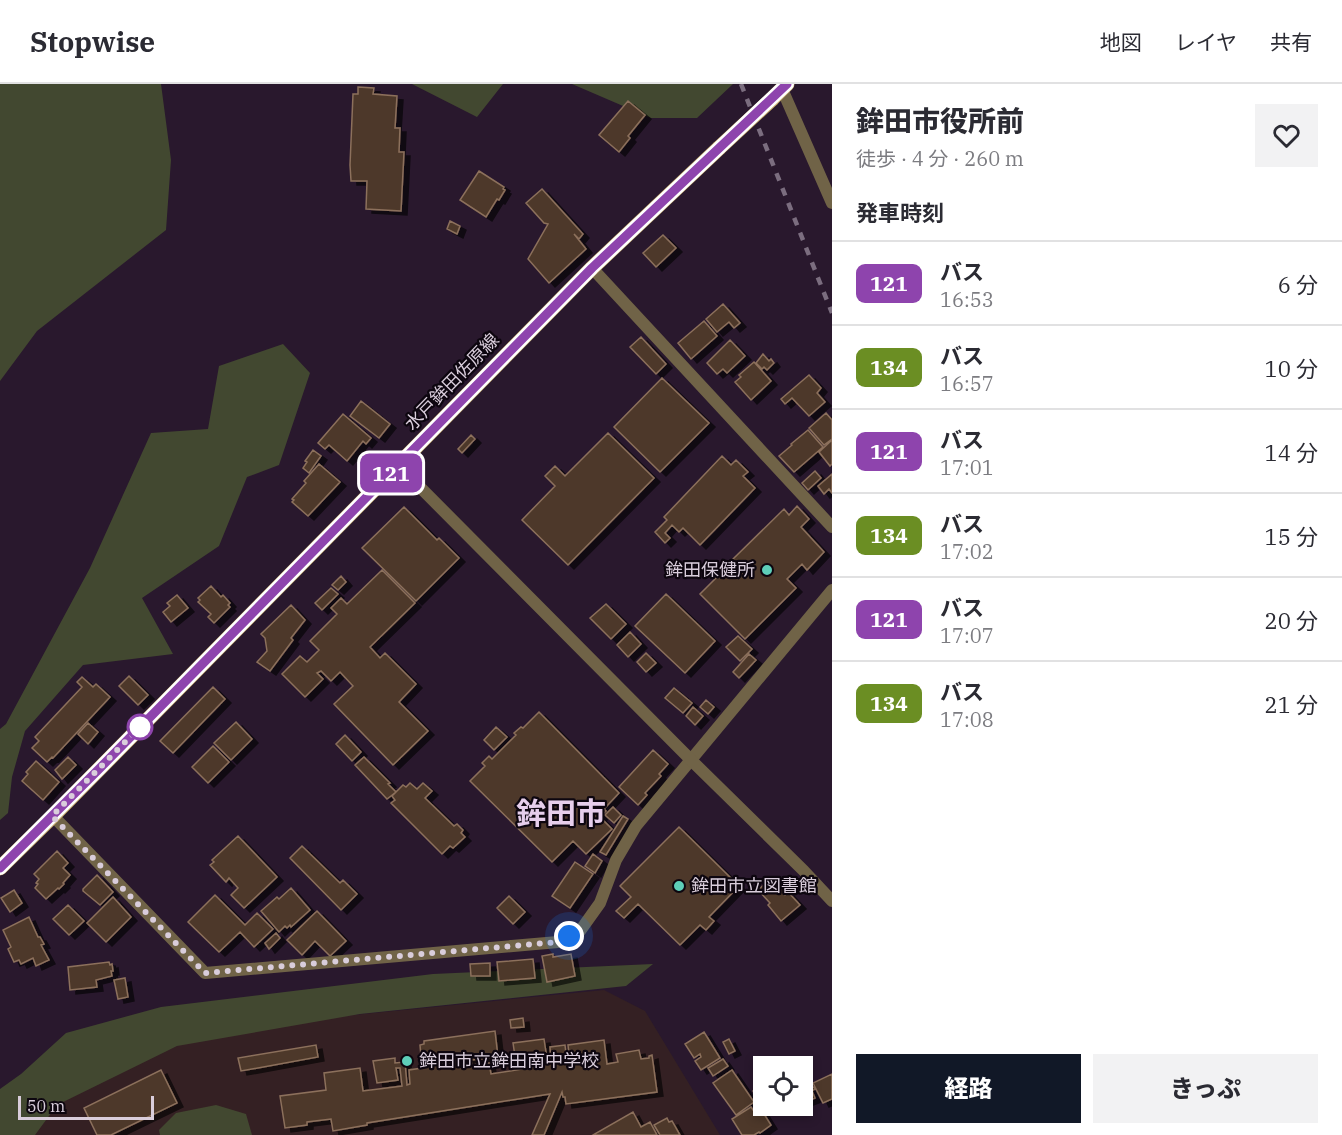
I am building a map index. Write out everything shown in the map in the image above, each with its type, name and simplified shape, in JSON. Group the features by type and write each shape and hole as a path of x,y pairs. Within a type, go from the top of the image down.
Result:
{"main road":[{"name":"水戸鉾田佐原線","path":"0,868 592,268 780,90"}],"street":[{"path":"780,90 832,203"},
{"path":"592,268 832,527"},
{"path":"398,465 832,901"},
{"path":"52,816 205,973 558,942 580,931 600,903 616,860 636,826 832,590"}],"shaded area":[{"name":"鉾田市立鉾田南中学校","path":"604,990 645,1011 720,1135 24,1135 41,1116 100,1076 223,1028"}],"green space":[{"path":"0,84 161,84 171,160 166,230 37,331 0,381"},
{"path":"412,84 503,84 477,117"},
{"path":"572,84 733,84 697,118 651,118"},
{"path":"283,344 310,373 279,465 247,477 219,546 142,598 173,654 83,665 25,731 12,777 8,813 0,820 0,729 6,724 90,568 151,433 208,429 219,366"},
{"path":"653,964 626,986 360,1014 177,1046 57,1105 35,1135 0,1135 0,1089 21,1074 66,1033 161,1007 433,974"},
{"path":"216,1105 246,1114 252,1135 160,1135 159,1130 176,1113"}],"building":[{"path":"358,87 374,88 373,94 397,96 395,128 400,128 399,152 404,152 401,211 366,209 367,181 351,181 353,94 358,94"},
{"path":"628,101 645,115 628,136 630,138 619,152 599,135"},
{"path":"479,171 504,187 505,190 486,217 460,200"},
{"path":"542,189 583,234 579,239 574,234 586,249 549,283 528,259 548,224 544,223 526,203"},
{"path":"450,221 460,226 457,234 447,229"},
{"path":"663,235 676,248 656,267 643,253"},
{"path":"723,304 740,323 734,328 729,322 717,332 706,319"},
{"path":"704,321 717,336 691,359 678,343"},
{"path":"641,337 666,364 656,374 630,347"},
{"path":"730,340 745,356 727,373 723,369 717,374 707,363"},
{"path":"763,354 774,363 767,370 764,367 762,369 756,363"},
{"path":"754,362 771,381 751,400 735,382 741,377 739,375"},
{"path":"809,375 821,388 817,393 825,402 809,416 792,398 785,404 781,399"},
{"path":"662,378 709,423 660,472 614,427"},
{"path":"361,401 390,424 379,438 350,416"},
{"path":"826,413 832,420 832,439 824,445 809,428"},
{"path":"343,414 371,438 366,444 363,441 347,461 329,445 325,449 318,443"},
{"path":"808,430 823,447 794,472 779,456"},
{"path":"608,433 654,478 568,565 522,520 555,486 545,476 555,466 565,476"},
{"path":"471,435 475,439 462,453 458,449"},
{"path":"832,440 832,464 830,466 819,452"},
{"path":"313,450 321,456 309,473 303,468"},
{"path":"722,456 731,465 736,460 748,472 743,476 755,488 700,545 683,528 679,532 672,525 665,533 670,538 665,543 655,532 667,520 664,517"},
{"path":"319,464 340,482 308,516 292,502 294,500 292,499"},
{"path":"815,471 821,478 808,490 802,483"},
{"path":"832,474 832,493 829,489 824,494 818,486"},
{"path":"797,506 809,519 801,527 824,552 807,570 802,564 787,579 796,588 745,639 700,594 784,509 789,515"},
{"path":"404,507 459,558 416,601 362,548"},
{"path":"382,570 415,603 370,647 380,658 385,653 416,684 399,702 428,731 393,765 334,704 353,686 340,672 331,681 321,671 317,673 323,679 305,697 282,674 300,656 307,662 319,650 310,641 337,614 331,608 341,598 347,604"},
{"path":"341,576 346,582 338,590 332,585"},
{"path":"211,586 230,603 228,605 230,607 214,623 208,617 211,614 198,602 200,600 198,598"},
{"path":"331,588 338,594 322,610 315,603"},
{"path":"666,594 715,641 685,673 635,626"},
{"path":"177,595 188,608 171,622 163,612 170,606 167,603"},
{"path":"606,604 626,624 611,639 590,618"},
{"path":"291,605 305,620 270,671 257,662 267,651 265,638 261,634"},
{"path":"630,632 641,644 628,657 617,645"},
{"path":"738,636 752,649 740,661 726,647"},
{"path":"646,653 656,663 646,672 637,662"},
{"path":"749,654 756,660 739,678 733,672"},
{"path":"129,676 148,695 138,705 119,686"},
{"path":"82,677 93,687 96,684 110,697 47,762 32,748 39,741 35,737 82,687 77,682"},
{"path":"213,687 225,699 173,753 160,741"},
{"path":"674,688 692,703 683,713 665,698"},
{"path":"706,700 714,707 708,714 700,707"},
{"path":"693,707 703,716 695,725 686,716"},
{"path":"539,712 619,793 604,809 606,811 600,817 612,829 586,854 573,841 552,862 470,781 485,766 482,763 489,756 492,759 516,735 514,733 521,727 523,728"},
{"path":"236,722 252,739 231,760 214,743"},
{"path":"88,723 98,732 88,744 78,734"},
{"path":"496,727 507,737 494,750 484,740"},
{"path":"345,735 361,752 352,761 336,744"},
{"path":"213,746 229,762 208,783 192,767"},
{"path":"653,750 668,764 638,805 619,787"},
{"path":"68,757 76,765 62,779 55,770"},
{"path":"364,757 396,792 387,799 355,765"},
{"path":"36,761 59,782 43,800 22,781 28,774 26,772"},
{"path":"410,783 417,789 423,783 432,791 425,798 454,826 457,824 463,830 461,833 465,837 453,848 450,846 442,854 391,803 395,800 392,796 403,785 406,787"},
{"path":"613,807 621,815 614,823 605,815"},
{"path":"623,816 628,819 606,855 600,852"},
{"name":"鉾田市立図書館","path":"679,827 739,886 709,917 714,921 706,930 700,925 680,945 638,904 624,918 616,911 631,897 620,886"},
{"path":"238,836 277,877 244,908 231,895 238,888 229,878 226,882 210,865 214,862 212,860"},
{"path":"302,846 340,883 343,880 357,894 341,910 290,858"},
{"path":"57,851 68,863 63,868 70,875 59,889 46,899 35,888 39,879 34,874"},
{"path":"593,854 602,861 595,873 585,866"},
{"path":"575,862 593,874 570,908 552,896"},
{"path":"97,875 113,892 100,905 83,891"},
{"path":"776,877 786,888 783,892 785,895 788,892 800,905 781,921 768,905 770,903 758,890 771,878 773,880"},
{"path":"291,888 310,910 291,927 290,925 287,928 285,926 279,932 261,911"},
{"path":"14,890 22,903 10,912 1,898"},
{"path":"215,895 245,925 257,913 273,929 254,947 240,932 219,952 188,922"},
{"path":"509,896 525,912 513,924 497,908"},
{"path":"113,897 131,917 106,942 87,923"},
{"path":"68,905 84,921 69,935 53,919"},
{"path":"317,911 346,941 330,956 315,941 302,955 287,940"},
{"path":"29,917 38,937 44,944 41,945 49,960 36,966 33,958 21,964 19,960 14,962 8,949 11,947 3,930"},
{"path":"276,933 280,938 269,949 265,943"},
{"path":"553,954 553,957 571,954 575,976 547,982 542,956"},
{"path":"533,959 535,978 499,981 497,962"},
{"path":"109,962 110,965 112,964 112,976 96,980 97,987 70,990 68,967"},
{"path":"490,963 490,976 471,976 470,964"},
{"path":"125,978 128,997 118,999 114,980"},
{"path":"523,1018 524,1027 511,1028 510,1020"},
{"path":"495,1031 498,1057 471,1060 472,1065 489,1063 491,1074 535,1067 534,1061 547,1059 547,1063 551,1062 550,1047 565,1045 567,1063 570,1063 568,1045 604,1040 607,1064 618,1062 616,1054 639,1050 641,1059 652,1055 657,1092 566,1104 562,1092 544,1135 532,1135 550,1094 367,1123 367,1125 333,1131 331,1119 285,1128 280,1096 326,1090 324,1073 360,1068 363,1091 402,1086 400,1068 396,1068 398,1080 377,1083 373,1061 395,1058 395,1063 405,1062 407,1085 410,1084 409,1070 422,1068 420,1045 424,1044 424,1041"},
{"path":"704,1032 720,1058 701,1070 695,1061 701,1057 700,1054 694,1058 685,1044"},
{"path":"544,1039 547,1059 516,1063 513,1043"},
{"path":"729,1039 735,1051 729,1054 723,1042"},
{"path":"316,1045 318,1057 241,1071 238,1058"},
{"path":"723,1059 728,1066 713,1076 708,1068"},
{"path":"161,1070 177,1103 111,1135 97,1135 84,1108"},
{"path":"732,1070 753,1103 736,1115 713,1083"},
{"path":"832,1074 832,1099 823,1103 813,1083"},
{"path":"751,1107 753,1116 765,1116 771,1125 760,1133 742,1135 732,1119"},
{"path":"633,1112 641,1127 650,1122 657,1135 593,1135"},
{"path":"667,1118 669,1122 672,1121 680,1135 660,1135 654,1125"}],"railway":[{"path":"741,84 832,313"}],"bus line":[{"name":"121","path":"0,868 592,268 787,84"}],"place":[{"name":"鉾田保健所","path":"767,570"},
{"name":"鉾田市立図書館","path":"679,886"},
{"name":"鉾田市立鉾田南中学校","path":"407,1061"}],"district":[{"name":"鉾田市","path":"561,814"}],"route":[{"path":"140,727 52,816 205,973 558,942 569,936"}]}
